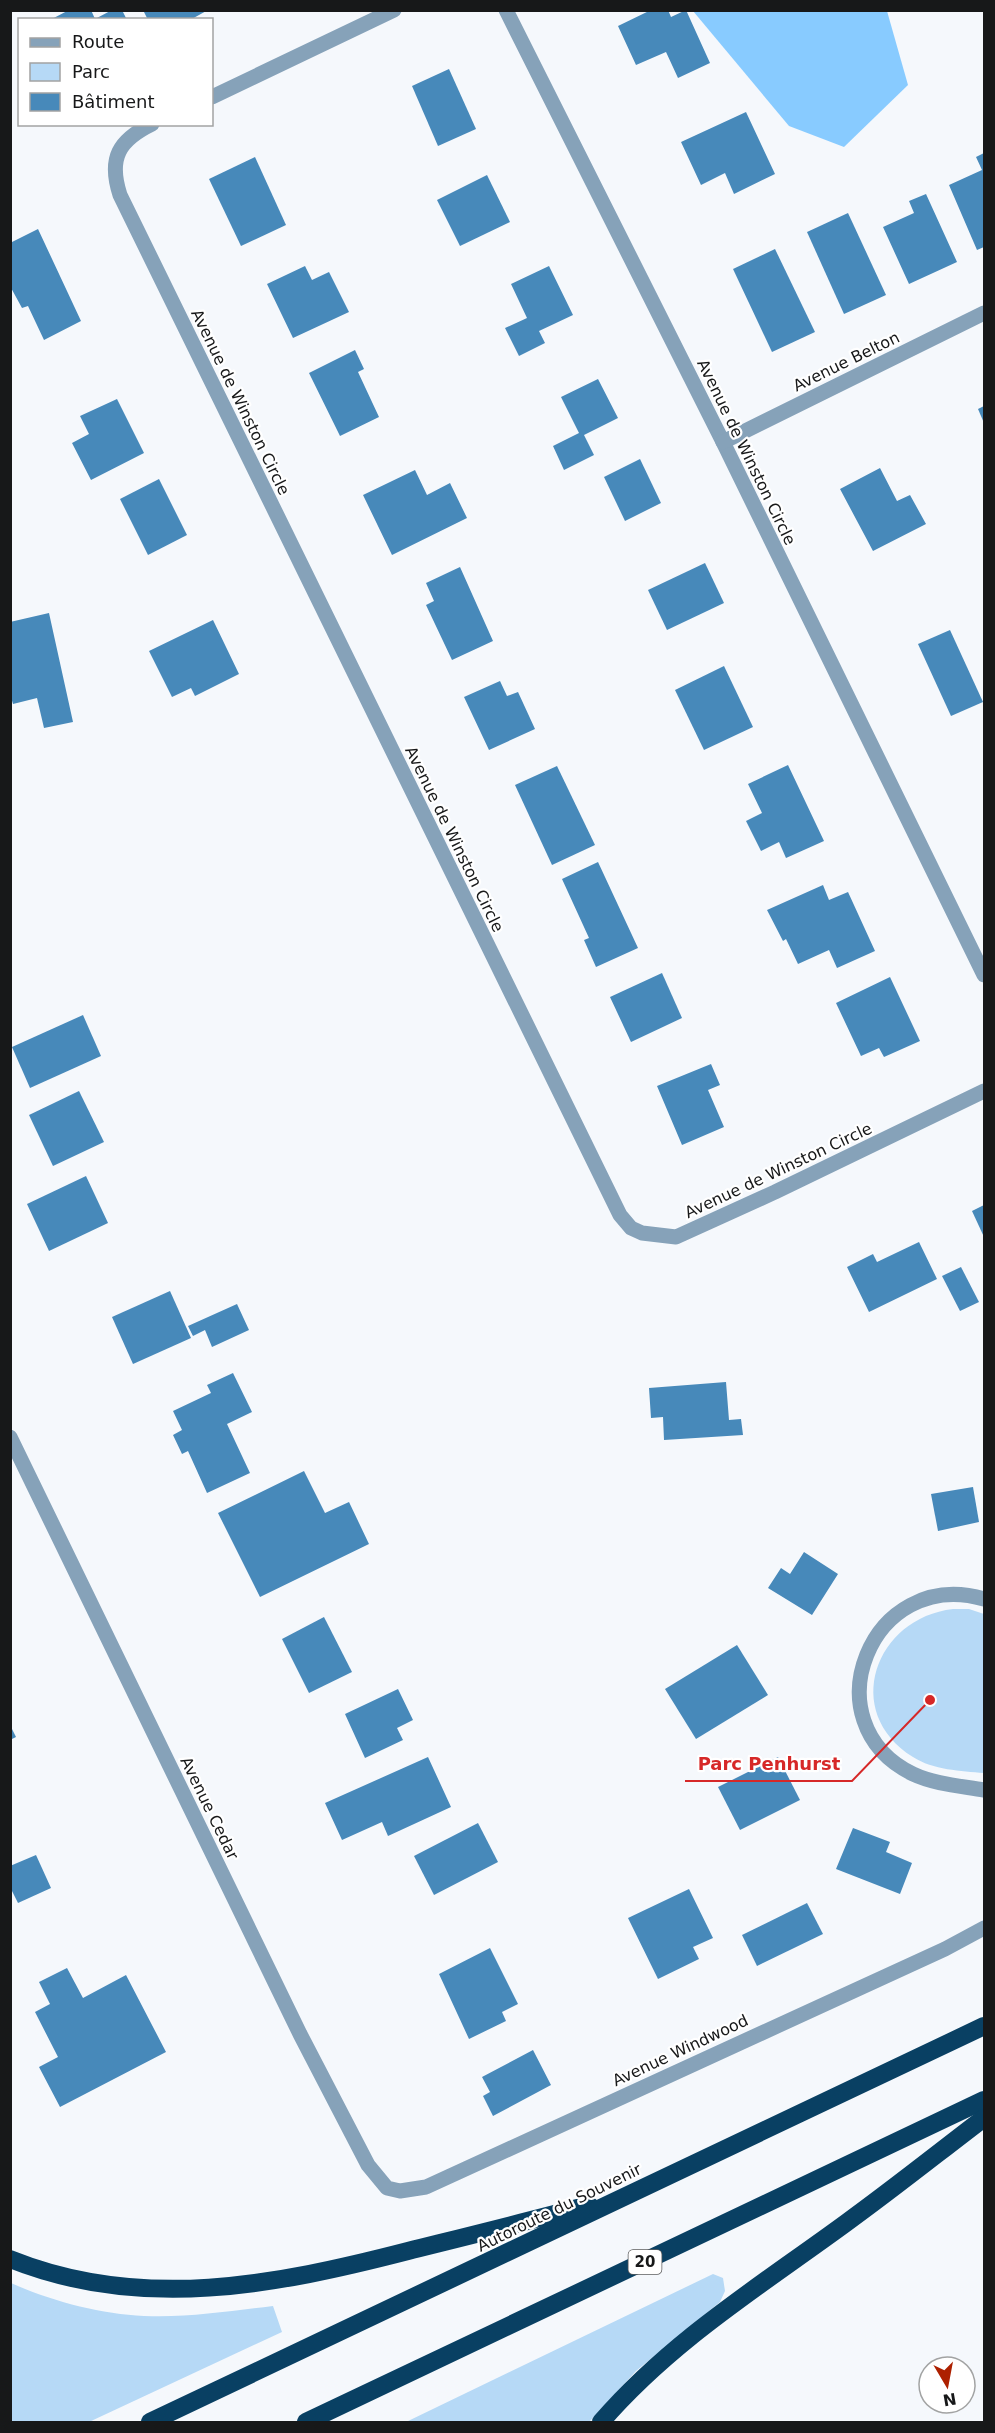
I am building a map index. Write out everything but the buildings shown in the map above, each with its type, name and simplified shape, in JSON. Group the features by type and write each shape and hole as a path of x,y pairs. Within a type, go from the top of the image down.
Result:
{"highway":[{"name":"Autoroute du Souvenir","path":"150,2422 984,2026"},
{"name":"20","path":"306,2422 984,2100"},
{"path":"601,2422 640,2381 707,2322 844,2224 984,2118"},
{"path":"10,2259 53,2273 135,2289 214,2289 331,2271 627,2195"}],"street":[{"path":"213,97 394,10"},
{"name":"Avenue de Winston Circle","path":"506,10 723,442 984,975"},
{"name":"Avenue de Winston Circle","path":"149,126 129,137 121,147 115,168 120,195 620,1215 632,1227 652,1236 676,1237 984,1091"},
{"name":"Avenue Belton","path":"723,442 984,313"},
{"name":"Avenue Cedar","path":"10,1437 300,2034 368,2165 387,2188"},
{"path":"984,1599 954,1594 939,1595 908,1607 892,1618 875,1636 865,1657 860,1676 859,1701 875,1743 899,1765 925,1779 984,1790"},
{"name":"Avenue Windwood","path":"387,2188 400,2191 426,2187 984,1928"}],"green space":[{"path":"953,1609 969,1609 984,1614 984,1773 929,1765 913,1757 891,1738 878,1716 873,1693 877,1670 887,1648 904,1630 926,1616"},
{"path":"713,2274 723,2278 725,2291 720,2302 636,2371 589,2422 406,2422"},
{"path":"11,2283 76,2306 127,2315 193,2315 273,2306 282,2332 89,2422 11,2422"}],"shaded area":[{"path":"693,11 887,11 908,85 844,147 789,126"}],"place":[{"name":"Parc Penhurst","path":"930,1700"}]}
